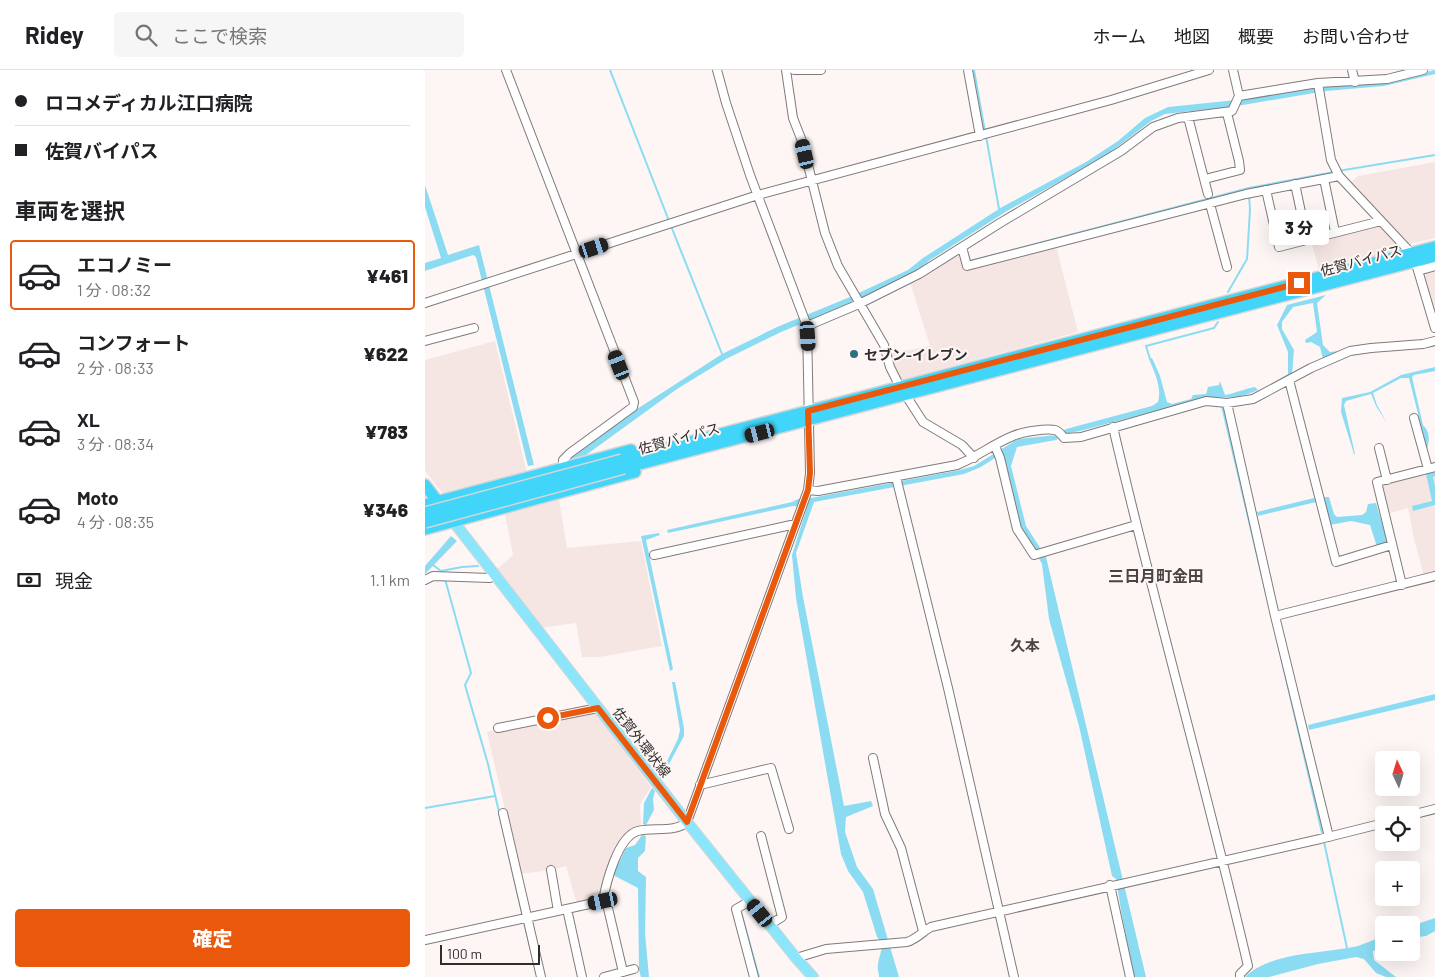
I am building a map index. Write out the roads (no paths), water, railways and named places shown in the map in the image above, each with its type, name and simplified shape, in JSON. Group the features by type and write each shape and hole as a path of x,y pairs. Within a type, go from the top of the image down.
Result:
{"highway":[{"name":"佐賀バイパス","path":"1415,262 1435,247"},
{"name":"佐賀バイパス","path":"425,513 1435,256"},
{"path":"425,506 703,432 727,436"},
{"path":"425,528 705,454 727,436"},
{"name":"佐賀バイパス","path":"425,522 623,464"},
{"path":"425,485 453,521"}],"main road":[{"name":"佐賀外環状線","path":"453,521 687,822 813,977"}],"street":[{"path":"507,70 634,402 633,407 570,453 563,460 563,468"},
{"path":"603,901 606,881 624,842 636,831 674,827 687,822 807,494 810,473 808,416 809,347 807,326 725,103 717,70"},
{"path":"786,70 793,118 802,141 825,233 838,266 859,304 874,326 884,345 890,367 923,422 962,445 974,458"},
{"path":"794,70 821,70"},
{"path":"968,70 980,136"},
{"path":"425,303 758,195 992,133 1209,70"},
{"path":"1205,179 1240,170 1229,112 1239,96 1233,70"},
{"path":"1352,70 1355,82"},
{"path":"1239,96 1318,83 1387,79 1423,70"},
{"path":"1318,83 1331,160 1337,173 1415,262 1435,328"},
{"path":"807,326 859,304 919,274 1121,151 1153,127 1166,121 1229,112"},
{"path":"1188,117 1209,194"},
{"path":"965,245 967,266 1249,193 1324,179 1337,173"},
{"path":"1324,179 1335,232"},
{"path":"1295,184 1307,240"},
{"path":"1266,190 1279,247 1381,221"},
{"path":"1211,204 1227,267"},
{"path":"1415,262 1435,266"},
{"path":"425,341 474,328"},
{"path":"807,494 818,491 897,482 957,465 997,451 1014,435 1055,430 1061,435 1081,437 1206,401 1227,402 1253,399 1311,368 1351,352 1435,341"},
{"path":"1289,380 1336,562 1392,545"},
{"path":"1227,402 1275,616 1329,837"},
{"path":"1402,585 1377,482 1432,468 1415,418"},
{"path":"1113,428 1135,525 1224,860 1249,966 1240,974 1240,977"},
{"path":"1379,448 1387,480"},
{"path":"997,451 1017,529 1034,555 1135,525"},
{"path":"897,482 948,688 963,762 1014,977"},
{"path":"654,555 791,525 795,526"},
{"path":"425,580 433,576 490,578 494,575"},
{"path":"1275,616 1435,576"},
{"path":"497,728 598,708"},
{"path":"873,758 885,814 901,848 923,931"},
{"path":"700,785 771,768 789,830"},
{"path":"1420,813 1435,809"},
{"path":"503,813 525,918 541,977"},
{"path":"796,958 826,949 907,942 916,939 923,931 931,927 1329,837 1375,824"},
{"path":"761,836 782,916 769,925"},
{"path":"551,870 558,911"},
{"path":"1113,885 1130,977"},
{"path":"425,940 603,901"},
{"path":"603,901 607,904 623,972"},
{"path":"750,901 736,909 754,977"},
{"path":"567,909 582,977"},
{"path":"605,977 634,969"}],"water":[{"path":"1435,70 1435,74 1384,86 1326,91 1237,106 1165,114 1151,121 1107,155 1007,211 922,267 864,298 781,332 726,359 677,389 586,455 570,459 637,409 722,354 777,327 850,297 908,270 923,258 1002,207 1086,162 1118,141 1145,118 1168,107 1236,100 1324,85 1383,82"},
{"path":"425,185 448,255 479,245 534,465 528,466 476,257 473,255 425,271 425,263 441,258 425,207"},
{"path":"1326,295 1317,303 1323,345 1330,352 1338,351 1323,359 1320,347 1311,342 1306,343 1305,340 1317,332 1313,303 1293,307 1282,322 1282,329 1294,350 1292,374 1266,387 1288,374 1288,352 1277,325 1287,305"},
{"path":"1152,358 1160,376 1167,402 1172,404 1191,399 1193,395 1206,394 1208,387 1219,385 1220,381 1225,395 1255,387 1258,390 1246,395 1233,397 1208,397 1068,433 1056,440 1017,447 1011,466 1026,526 1046,557 1146,977 1134,977 1116,879 1112,876 1079,726 1049,619 1042,564 1021,526 1004,456 1001,454 981,467 964,474 814,502 796,553 844,806 871,801 873,806 846,817 845,832 857,867 873,889 899,977 879,977 880,940 877,937 863,892 848,871 841,854 796,598 792,555 807,507 793,506 668,533 667,530 792,502 798,499 960,470 974,466 1018,439 1056,435 1066,429 1152,406 1158,402 1159,391 1149,359"},
{"path":"1435,367 1435,371 1412,377 1423,425 1428,434 1427,450 1409,378 1401,378 1373,393 1387,423 1376,406 1371,394 1346,401 1344,405 1354,454 1341,412 1342,398 1370,392 1401,375"},
{"path":"1435,472 1433,477 1435,505 1413,511 1412,506 1432,501 1426,474"},
{"path":"1323,497 1329,497 1334,514 1337,517 1362,515 1366,512 1368,504 1376,503 1388,543 1377,547 1370,525 1351,521 1330,525"},
{"path":"1314,498 1316,502 1258,516 1257,512"},
{"path":"659,533 660,535 646,540 673,669 670,671 641,536"},
{"path":"451,536 457,541 425,574 425,566"},
{"path":"672,682 675,682 684,736 661,779 659,777 678,739 680,730"},
{"path":"1435,694 1435,700 1309,730 1308,725"},
{"path":"652,788 655,791 653,799 654,810 646,825 643,824 644,803"},
{"path":"642,835 646,836 645,851 638,858 638,871 646,877 645,933 649,977 641,977 639,970 638,888 613,875 626,848 635,845"},
{"path":"1435,918 1435,931 1420,937 1420,923"},
{"path":"1375,939 1374,960 1396,977 1386,977 1376,973 1364,959 1356,957 1318,964 1269,977 1245,977 1269,962 1299,955 1358,946"}],"waterway":[{"path":"610,70 669,221"},
{"path":"974,70 985,132"},
{"path":"797,119 806,141 810,160"},
{"path":"986,136 999,209"},
{"path":"1338,171 1435,155"},
{"path":"966,248 970,261 1249,188 1334,172"},
{"path":"1228,292 1247,259 1249,195"},
{"path":"671,226 722,354"},
{"path":"1150,359 1146,346 1214,328 1218,322"},
{"path":"1222,406 1267,598"},
{"path":"433,565 441,571 478,566"},
{"path":"445,579 471,673 465,685 488,764 523,917"},
{"path":"1274,627 1323,837"},
{"path":"425,808 495,796"},
{"path":"1324,842 1347,948"},
{"path":"741,912 759,977"},
{"path":"524,922 536,971"}],"place":[{"name":"セブン-イレブン","path":"854,354"}],"district":[{"name":"三日月町金田","path":"1156,575"},
{"name":"久本","path":"1025,645"}]}
